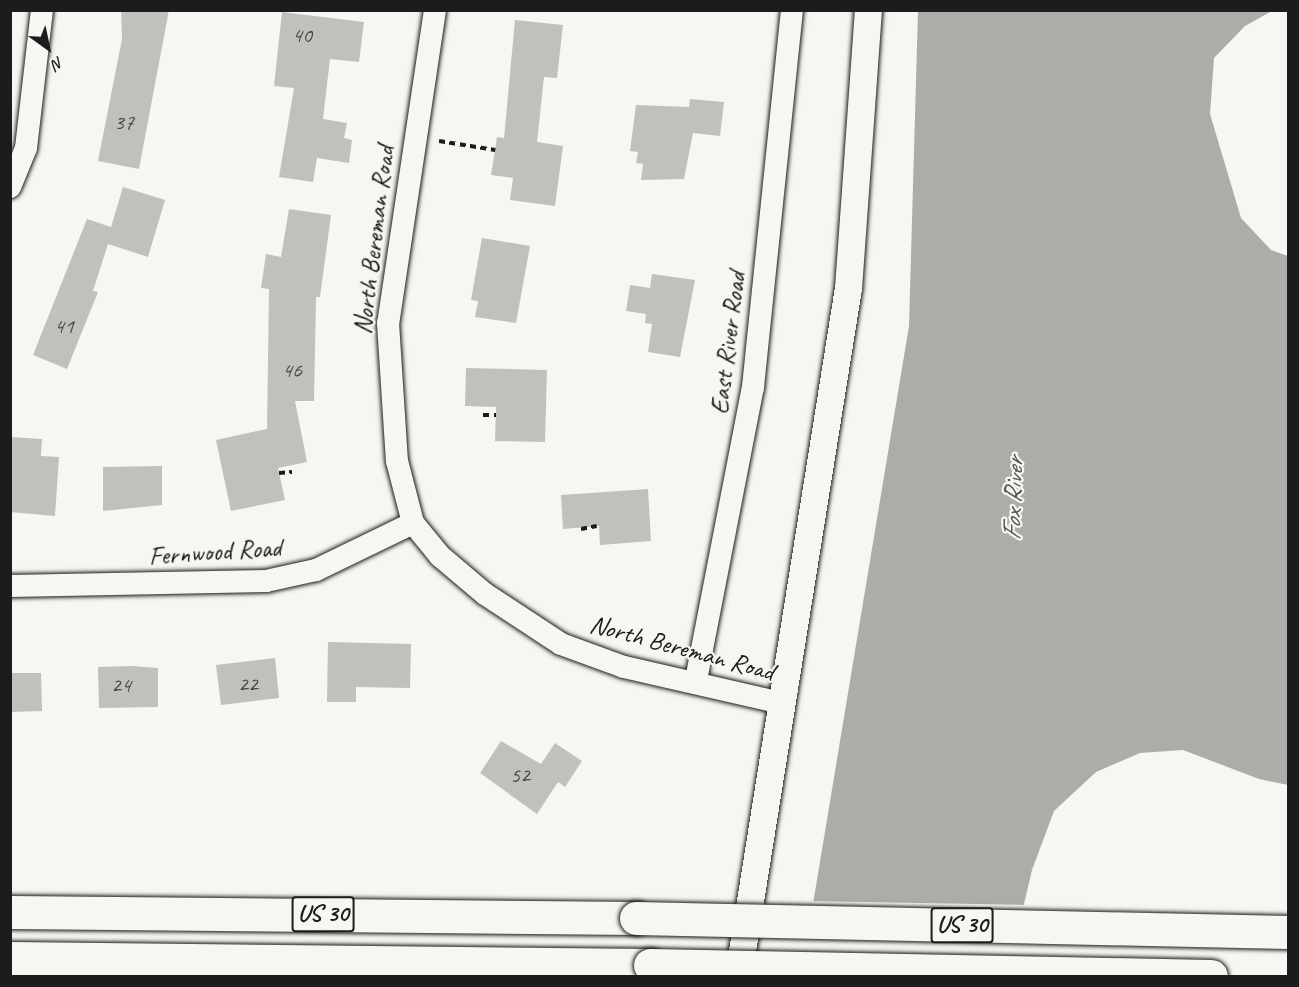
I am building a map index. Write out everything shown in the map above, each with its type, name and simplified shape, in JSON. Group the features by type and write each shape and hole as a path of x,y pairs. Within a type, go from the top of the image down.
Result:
{"main road":[{"name":"US 30","path":"10,912 636,918 1288,932"},
{"name":"US 30","path":"10,958 650,965 1211,976"}],"street":[{"path":"10,187 26,148 42,10"},
{"name":"North Bereman Road","path":"435,10 388,323 392,419 402,489 412,523 440,556 485,594 561,644 624,667 696,680 782,703"},
{"name":"East River Road","path":"696,680 753,387 792,10"},
{"path":"738,976 848,288 868,10"},
{"name":"Fernwood Road","path":"10,586 266,581 316,570 412,523"}],"path":[{"path":"417,137 495,150"},
{"path":"483,415 495,415"},
{"path":"279,473 292,472"},
{"path":"581,529 597,526"}],"water":[{"name":"Fox River","path":"918,11 1272,11 1245,26 1214,58 1210,114 1241,218 1271,250 1288,256 1288,785 1259,779 1183,750 1140,753 1096,772 1054,811 1032,870 1007,976 801,976 909,326"}],"pier":[{"path":"808,901 1027,905 1010,976 798,976"}],"building":[{"path":"121,10 169,10 139,169 98,161 122,39"},
{"path":"282,12 364,22 359,62 330,59 323,119 347,123 344,138 352,140 349,163 317,158 313,182 279,177 294,88 274,86"},
{"path":"515,20 563,25 557,78 544,77 537,142 563,146 555,206 510,200 513,178 491,175 497,137 504,138"},
{"path":"690,99 724,102 720,136 693,133 684,179 641,180 643,164 636,163 638,152 630,151 636,105 689,107"},
{"path":"123,187 165,200 148,257 108,244 93,291 98,292 67,369 33,355 87,219 111,227"},
{"path":"289,209 331,215 320,297 316,297 314,401 295,401 307,462 278,468 285,500 231,511 216,440 267,429 269,289 261,288 266,254 281,257"},
{"path":"482,238 530,246 516,323 475,317 478,301 471,300"},
{"path":"652,274 695,280 680,357 648,352 652,324 645,323 646,314 626,311 630,285 650,288"},
{"path":"466,368 547,370 545,442 495,441 496,407 465,406"},
{"path":"10,437 42,439 41,456 59,457 55,516 10,512"},
{"path":"162,466 162,505 103,511 103,467"},
{"path":"648,489 651,541 600,545 599,526 563,529 561,495"},
{"path":"328,642 411,644 410,688 356,687 356,702 327,702"},
{"path":"275,658 279,698 221,705 216,665"},
{"path":"98,667 158,668 158,707 99,708"},
{"path":"10,673 41,673 42,711 10,712"},
{"path":"501,741 541,764 555,743 582,761 565,787 558,782 537,814 480,773"}]}
